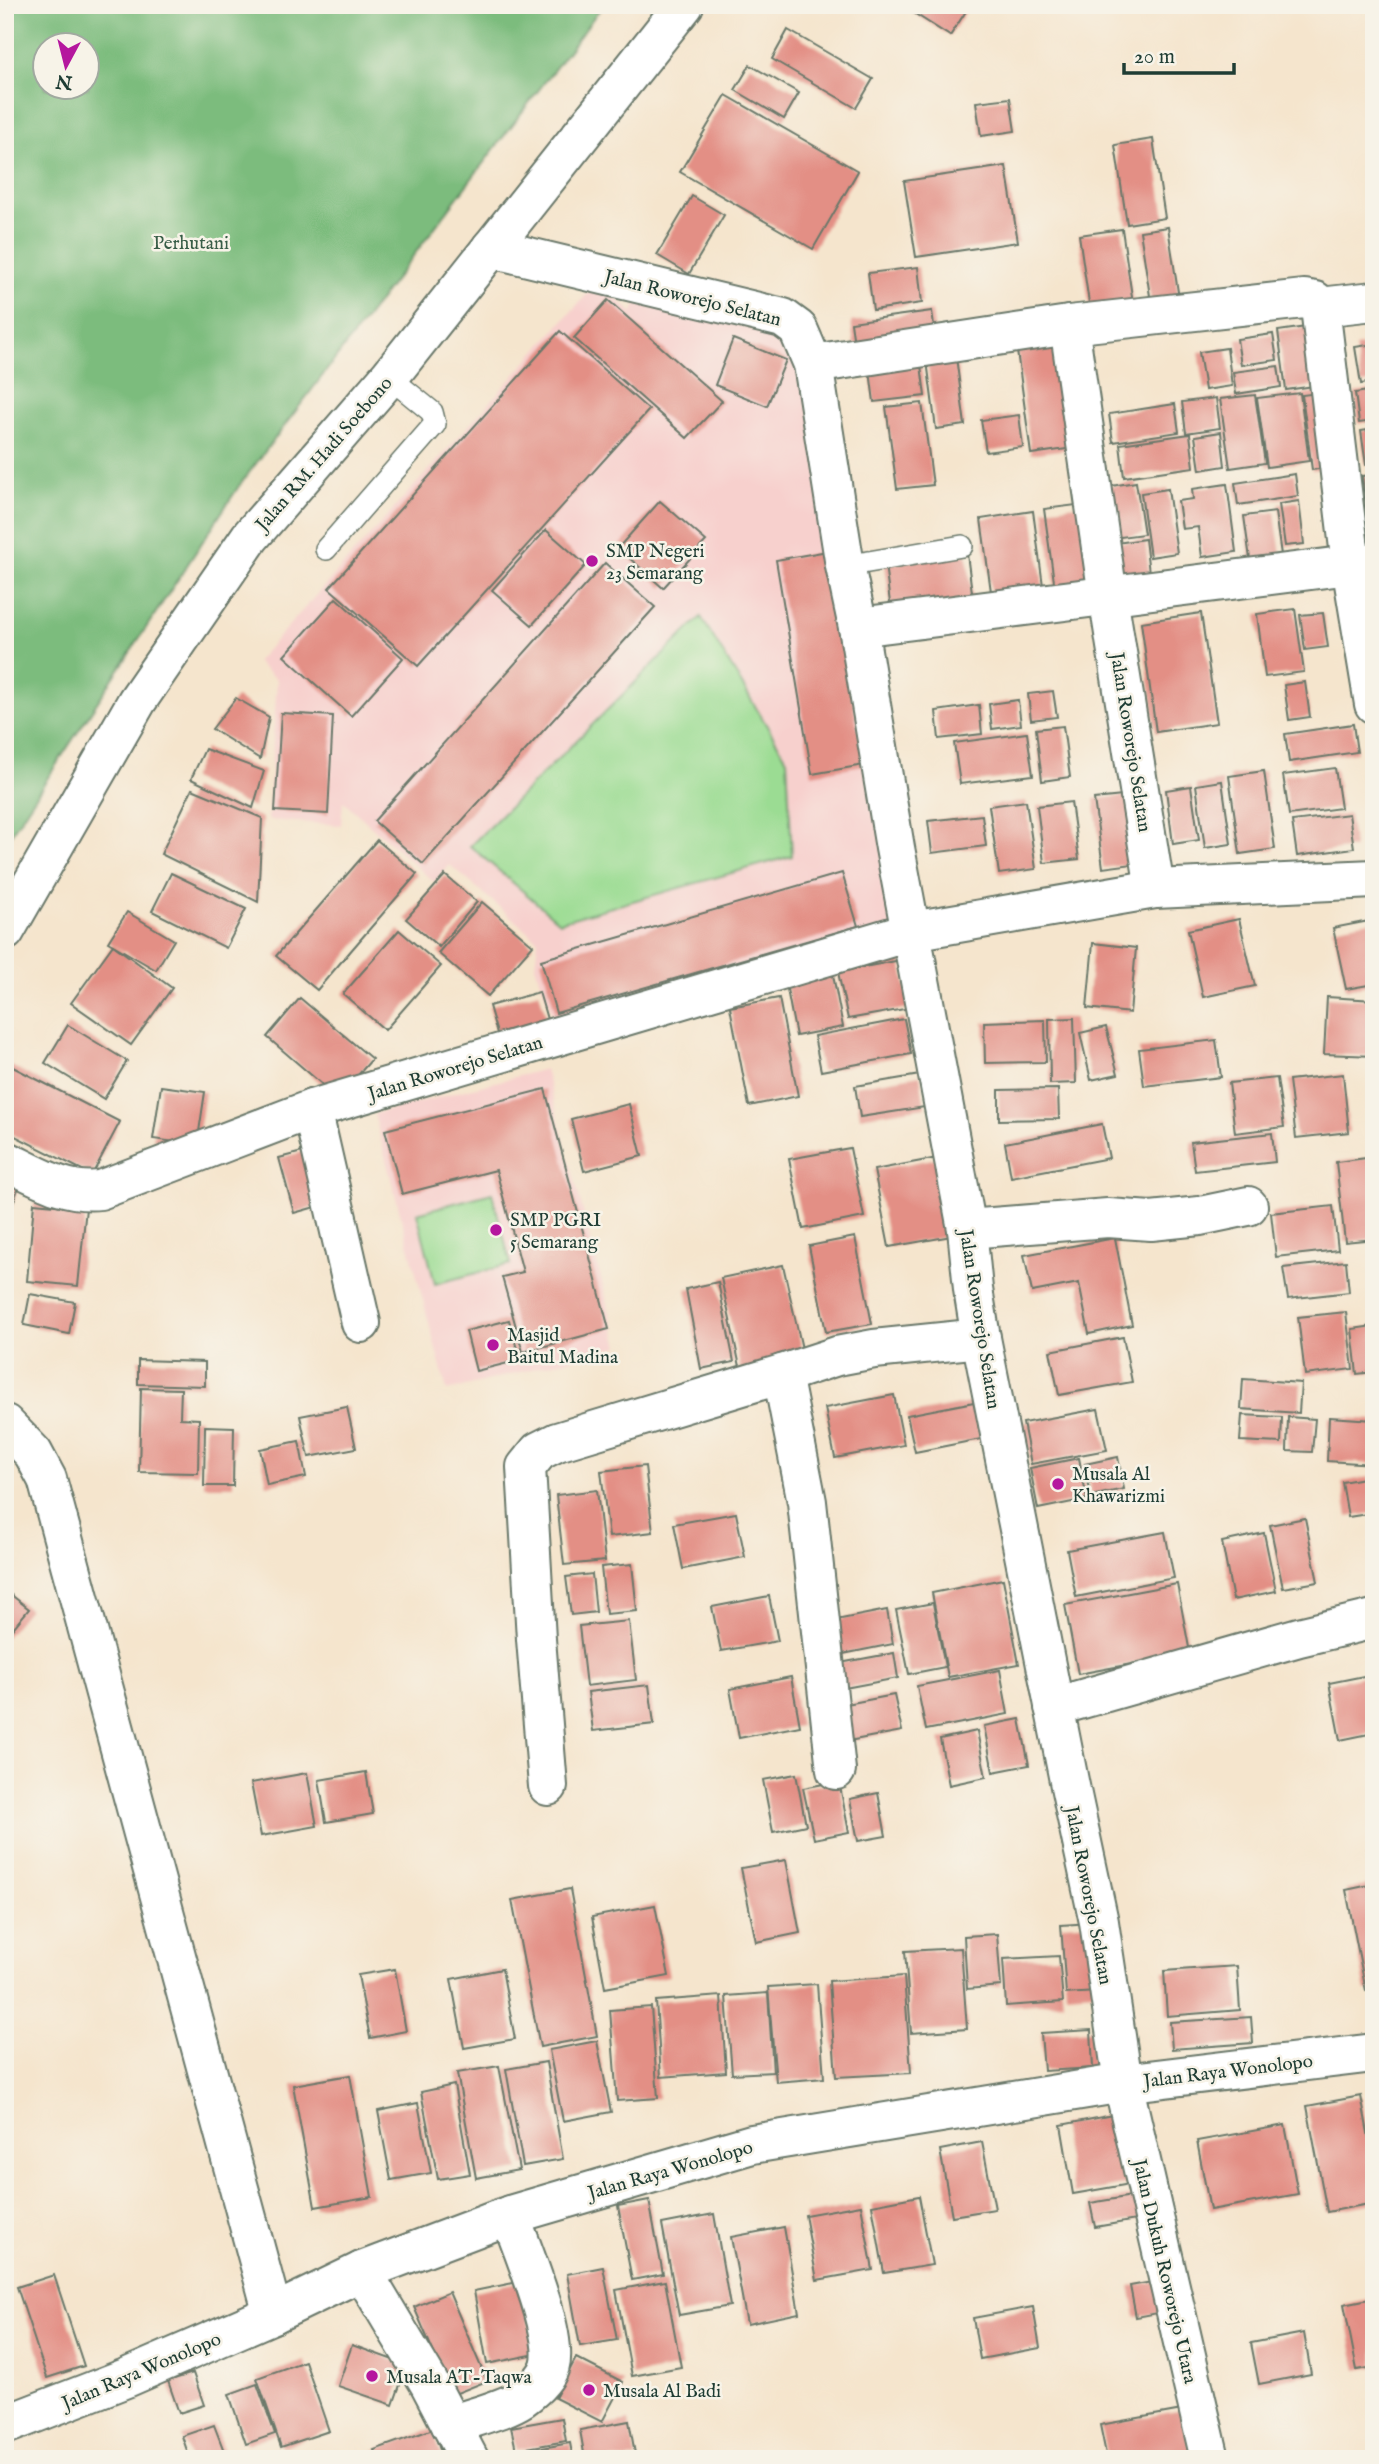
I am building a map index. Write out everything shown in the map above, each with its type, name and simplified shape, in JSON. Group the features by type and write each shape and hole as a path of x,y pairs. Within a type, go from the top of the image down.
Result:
{"street":[{"name":"Jalan RM. Hadi Soebono","path":"5,931 137,701 243,548 389,377 684,5"},
{"name":"Jalan Roworejo Selatan","path":"491,248 783,318 799,329 813,363 845,566 895,848 968,1229 973,1289 981,1338 1054,1707 1100,1922 1123,2083"},
{"path":"813,363 1069,325 1304,299 1315,301 1320,307 1363,564 1374,704"},
{"path":"1320,307 1374,301"},
{"name":"Jalan Roworejo Selatan","path":"1069,325 1108,596 1155,889"},
{"path":"858,628 1363,564"},
{"name":"Jalan Roworejo Selatan","path":"5,1160 62,1188 100,1190 312,1109 912,931 1155,889 1374,879"},
{"path":"312,1109 361,1322"},
{"path":"968,1229 1096,1219 1151,1221 1200,1216 1248,1206"},
{"path":"548,1786 526,1467 539,1451 557,1442 837,1356 874,1349 981,1338"},
{"path":"782,1374 807,1503 836,1770"},
{"path":"5,1424 33,1454 47,1479 273,2314"},
{"path":"1054,1707 1299,1637 1374,1619"},
{"name":"Jalan Raya Wonolopo","path":"5,2425 126,2378 273,2314 362,2271 510,2215 752,2144 1123,2083 1374,2053"},
{"name":"Jalan Dukuh Roworejo Utara","path":"1123,2083 1210,2459"},
{"path":"451,2425 519,2400 545,2377 550,2365 552,2348 546,2323 510,2215"},
{"path":"362,2271 469,2459"}],"lane":[{"path":"326,549 435,424 432,412 389,377"},
{"path":"845,566 962,546"}],"shaded area":[{"name":"SMP Negeri 23 Semarang","path":"598,282 633,313 637,300 799,340 913,921 554,1020 535,965 538,940 450,865 434,882 343,801 341,825 268,820 277,680 256,662"},
{"name":"SMP PGRI 5 Semarang","path":"545,1069 619,1346 447,1391 374,1114"}],"green space":[{"name":"Perhutani","path":"5,5 603,5 239,486 5,843"},
{"path":"701,617 787,759 792,856 559,922 470,846"},
{"path":"492,1193 511,1264 435,1284 417,1213"}],"building":[{"path":"912,5 970,5 950,36 909,10"},
{"path":"788,30 873,79 856,108 772,59"},
{"path":"750,65 799,93 784,119 735,90"},
{"path":"726,95 858,171 813,249 680,172"},
{"path":"1010,98 1015,131 981,136 976,102"},
{"path":"1153,139 1165,218 1127,224 1115,145"},
{"path":"1006,166 1018,242 916,257 904,181"},
{"path":"692,196 724,215 689,274 657,255"},
{"path":"1168,227 1180,305 1152,309 1140,231"},
{"path":"1122,229 1133,303 1090,310 1079,235"},
{"path":"918,267 922,303 873,310 868,273"},
{"path":"608,300 722,401 687,438 574,338"},
{"path":"932,311 935,334 854,345 851,322"},
{"path":"1313,326 1321,385 1286,390 1278,331"},
{"path":"560,331 649,410 418,666 329,588"},
{"path":"1273,334 1277,360 1241,365 1237,339"},
{"path":"733,339 786,360 767,406 715,385"},
{"path":"1374,344 1374,382 1361,384 1355,347"},
{"path":"1060,345 1074,448 1031,454 1017,351"},
{"path":"1227,348 1232,386 1205,390 1199,352"},
{"path":"956,357 965,425 936,429 927,361"},
{"path":"921,365 925,396 874,402 870,371"},
{"path":"1278,366 1281,387 1236,394 1233,372"},
{"path":"1374,390 1374,421 1359,423 1355,393"},
{"path":"1325,392 1336,466 1312,470 1302,395"},
{"path":"1300,393 1309,461 1267,467 1257,398"},
{"path":"1255,395 1265,463 1230,468 1220,399"},
{"path":"1216,398 1220,428 1186,433 1182,402"},
{"path":"922,403 933,485 897,489 886,407"},
{"path":"1175,404 1179,432 1113,442 1109,414"},
{"path":"1019,415 1023,447 986,452 981,420"},
{"path":"1374,429 1374,464 1366,465 1361,431"},
{"path":"1221,432 1225,466 1200,470 1195,436"},
{"path":"1190,434 1194,467 1124,477 1120,444"},
{"path":"1295,474 1298,496 1238,505 1235,483"},
{"path":"1374,475 1374,549 1372,550 1362,476"},
{"path":"1136,482 1144,534 1113,538 1105,487"},
{"path":"1227,484 1236,552 1202,557 1198,527 1182,529 1178,501 1193,499 1192,489"},
{"path":"1168,489 1177,553 1150,557 1141,493"},
{"path":"660,501 706,541 663,588 618,548"},
{"path":"1299,501 1304,544 1285,546 1279,504"},
{"path":"1084,504 1095,584 1055,589 1044,509"},
{"path":"1033,511 1044,593 992,599 981,519"},
{"path":"1275,512 1281,555 1250,559 1244,516"},
{"path":"546,530 586,565 532,625 492,590"},
{"path":"1145,539 1149,573 1121,577 1116,543"},
{"path":"828,551 864,765 812,774 776,560"},
{"path":"967,554 973,600 891,611 885,564"},
{"path":"605,563 655,607 423,864 374,821"},
{"path":"336,598 403,658 351,716 284,656"},
{"path":"1295,609 1304,672 1265,677 1257,614"},
{"path":"1201,613 1217,723 1156,732 1141,622"},
{"path":"1323,613 1328,647 1305,650 1300,615"},
{"path":"1305,682 1310,717 1289,720 1284,685"},
{"path":"1053,691 1057,717 1031,720 1028,694"},
{"path":"236,698 269,717 260,759 212,729"},
{"path":"1018,700 1021,725 992,729 989,704"},
{"path":"979,705 982,734 939,739 936,711"},
{"path":"281,713 333,716 328,814 275,811"},
{"path":"1353,724 1357,752 1289,762 1285,734"},
{"path":"1063,726 1070,777 1042,781 1036,729"},
{"path":"1027,733 1033,775 960,784 954,743"},
{"path":"205,749 264,771 253,808 191,779"},
{"path":"1335,768 1341,808 1289,815 1283,775"},
{"path":"1264,771 1275,849 1240,854 1229,776"},
{"path":"1222,781 1231,844 1205,848 1196,785"},
{"path":"1191,786 1199,840 1173,844 1166,790"},
{"path":"192,789 262,818 258,902 161,854"},
{"path":"1132,795 1141,863 1103,868 1094,799"},
{"path":"1026,801 1036,869 999,874 989,806"},
{"path":"1071,802 1079,859 1044,863 1037,806"},
{"path":"1349,814 1354,848 1297,856 1292,821"},
{"path":"982,815 986,846 932,853 928,821"},
{"path":"377,840 417,874 317,990 276,956"},
{"path":"171,873 246,909 226,948 152,911"},
{"path":"842,873 858,926 556,1013 541,960"},
{"path":"445,875 477,902 439,947 406,919"},
{"path":"482,902 533,945 488,996 438,953"},
{"path":"127,912 174,940 156,970 108,942"},
{"path":"1239,919 1255,986 1203,997 1188,930"},
{"path":"1374,920 1374,984 1346,989 1333,928"},
{"path":"399,930 441,966 385,1030 343,994"},
{"path":"1093,943 1136,948 1130,1013 1087,1008"},
{"path":"113,945 172,988 131,1045 71,1003"},
{"path":"901,960 910,1008 848,1019 838,972"},
{"path":"833,975 843,1027 796,1036 786,984"},
{"path":"539,992 549,1026 499,1040 489,1006"},
{"path":"1327,997 1374,1000 1374,1056 1324,1054"},
{"path":"300,998 372,1059 338,1098 267,1037"},
{"path":"779,998 798,1096 749,1106 730,1007"},
{"path":"1074,1018 1076,1083 1050,1084 1049,1019"},
{"path":"904,1019 911,1054 821,1071 814,1036"},
{"path":"1045,1020 1046,1062 985,1063 984,1022"},
{"path":"68,1025 127,1061 104,1099 45,1063"},
{"path":"1106,1027 1118,1074 1091,1080 1080,1033"},
{"path":"1216,1040 1221,1077 1144,1086 1139,1049"},
{"path":"5,1063 120,1122 92,1175 5,1131"},
{"path":"1343,1074 1349,1132 1296,1138 1289,1080"},
{"path":"920,1075 925,1107 860,1117 855,1086"},
{"path":"1277,1078 1284,1127 1235,1133 1229,1083"},
{"path":"161,1086 205,1092 197,1145 153,1139"},
{"path":"545,1089 609,1329 523,1352 502,1277 523,1272 496,1170 402,1194 385,1130"},
{"path":"1058,1089 1059,1119 999,1120 999,1090"},
{"path":"629,1104 642,1156 584,1171 571,1119"},
{"path":"1102,1124 1109,1158 1011,1177 1005,1143"},
{"path":"1272,1133 1275,1162 1195,1171 1191,1142"},
{"path":"318,1148 333,1202 294,1213 279,1158"},
{"path":"850,1148 864,1217 803,1229 789,1159"},
{"path":"948,1156 963,1234 889,1247 874,1170"},
{"path":"1374,1157 1374,1239 1345,1242 1336,1162"},
{"path":"5,1178 20,1183 6,1224 5,1224"},
{"path":"34,1203 86,1208 78,1286 27,1281"},
{"path":"1333,1206 1338,1250 1276,1257 1271,1213"},
{"path":"855,1237 872,1324 826,1332 809,1246"},
{"path":"1115,1238 1132,1325 1089,1334 1079,1283 1032,1292 1024,1255"},
{"path":"1346,1261 1349,1292 1288,1299 1283,1268"},
{"path":"783,1265 805,1362 742,1376 721,1278"},
{"path":"718,1282 734,1362 701,1369 686,1289"},
{"path":"30,1294 75,1302 69,1334 24,1325"},
{"path":"1346,1312 1353,1369 1305,1375 1298,1317"},
{"name":"Masjid Baitul Madina","path":"509,1320 520,1360 476,1371 466,1331"},
{"path":"1374,1326 1374,1372 1357,1374 1352,1329"},
{"path":"1123,1337 1132,1382 1059,1395 1050,1351"},
{"path":"138,1360 205,1362 205,1386 138,1384"},
{"path":"1243,1379 1301,1383 1299,1413 1241,1409"},
{"path":"141,1388 181,1389 180,1418 199,1419 198,1473 139,1472"},
{"path":"894,1395 904,1445 835,1458 825,1408"},
{"path":"974,1402 981,1439 915,1452 907,1415"},
{"path":"347,1407 356,1448 309,1457 300,1416"},
{"path":"1098,1409 1107,1450 1031,1464 1023,1423"},
{"path":"1242,1415 1282,1417 1281,1443 1240,1441"},
{"path":"1288,1417 1315,1419 1312,1452 1287,1451"},
{"path":"1329,1417 1374,1420 1374,1464 1327,1461"},
{"path":"205,1426 234,1427 233,1486 204,1486"},
{"path":"299,1441 306,1477 267,1485 260,1449"},
{"path":"1118,1457 1124,1489 1091,1496 1085,1464"},
{"name":"Musala Al Khawarizmi","path":"1079,1458 1087,1499 1038,1509 1030,1468"},
{"path":"645,1466 653,1532 609,1537 601,1471"},
{"path":"1369,1477 1374,1513 1348,1517 1342,1482"},
{"path":"597,1490 605,1561 564,1565 556,1495"},
{"path":"736,1513 745,1557 683,1569 674,1524"},
{"path":"1305,1518 1318,1582 1283,1588 1270,1525"},
{"path":"1165,1532 1174,1578 1076,1597 1067,1550"},
{"path":"1264,1533 1276,1591 1233,1600 1222,1542"},
{"path":"632,1564 637,1611 606,1614 601,1567"},
{"path":"592,1574 596,1612 571,1615 566,1577"},
{"path":"1003,1579 1019,1664 948,1677 932,1593"},
{"path":"1177,1584 1190,1653 1078,1674 1065,1605"},
{"path":"5,1590 29,1609 5,1638"},
{"path":"769,1596 778,1641 721,1651 712,1607"},
{"path":"933,1603 945,1667 909,1674 896,1610"},
{"path":"887,1610 893,1644 838,1655 831,1621"},
{"path":"629,1621 636,1680 586,1686 579,1626"},
{"path":"894,1653 898,1678 834,1690 829,1665"},
{"path":"1000,1670 1008,1714 926,1730 917,1686"},
{"path":"1374,1674 1374,1733 1340,1740 1329,1683"},
{"path":"791,1677 800,1726 739,1738 730,1689"},
{"path":"649,1685 654,1724 593,1731 588,1692"},
{"path":"894,1695 902,1731 843,1742 836,1706"},
{"path":"1020,1719 1029,1765 993,1772 984,1726"},
{"path":"977,1731 986,1777 949,1785 940,1739"},
{"path":"366,1772 373,1814 326,1822 319,1780"},
{"path":"307,1773 317,1826 261,1836 251,1783"},
{"path":"796,1774 806,1825 773,1832 763,1780"},
{"path":"839,1781 849,1832 814,1839 803,1788"},
{"path":"878,1793 886,1836 858,1841 850,1799"},
{"path":"1374,1847 1374,1878 1373,1878 1367,1849"},
{"path":"786,1860 800,1933 756,1942 741,1868"},
{"path":"1374,1884 1374,1989 1366,1991 1346,1890"},
{"path":"570,1889 597,2036 540,2047 512,1900"},
{"path":"655,1905 669,1976 605,1988 592,1917"},
{"path":"1091,1923 1096,1992 1066,1994 1061,1925"},
{"path":"997,1934 1001,1986 967,1989 964,1936"},
{"path":"961,1948 967,2029 911,2033 905,1951"},
{"path":"1059,1956 1063,2002 1006,2006 1003,1959"},
{"path":"1237,1966 1240,2010 1167,2016 1164,1971"},
{"path":"395,1969 406,2031 370,2038 358,1975"},
{"path":"502,1969 515,2039 464,2048 451,1979"},
{"path":"904,1976 911,2073 836,2077 829,1981"},
{"path":"817,1984 824,2078 776,2082 768,1987"},
{"path":"768,1993 773,2072 732,2074 726,1996"},
{"path":"721,1996 726,2072 661,2077 656,2001"},
{"path":"651,2007 658,2098 617,2101 610,2010"},
{"path":"1251,2017 1253,2043 1172,2049 1170,2022"},
{"path":"1091,2030 1093,2068 1044,2071 1041,2033"},
{"path":"597,2041 611,2112 563,2121 549,2050"},
{"path":"546,2062 563,2159 523,2166 506,2069"},
{"path":"499,2066 519,2170 476,2178 457,2073"},
{"path":"350,2075 372,2197 315,2207 293,2085"},
{"path":"454,2085 470,2174 438,2179 421,2092"},
{"path":"1361,2096 1374,2165 1374,2203 1327,2212 1307,2106"},
{"path":"418,2103 431,2173 391,2180 378,2111"},
{"path":"1123,2113 1136,2183 1073,2194 1061,2125"},
{"path":"1285,2125 1298,2194 1210,2210 1197,2141"},
{"path":"982,2142 995,2209 952,2216 940,2150"},
{"path":"1138,2195 1142,2219 1095,2227 1090,2203"},
{"path":"919,2196 932,2265 884,2273 872,2205"},
{"path":"649,2200 663,2274 632,2280 618,2206"},
{"path":"861,2205 873,2270 817,2280 805,2215"},
{"path":"714,2214 730,2306 679,2315 662,2224"},
{"path":"784,2227 799,2313 747,2324 731,2237"},
{"path":"603,2267 617,2340 580,2346 567,2274"},
{"path":"54,2275 84,2366 47,2378 17,2287"},
{"path":"1163,2280 1168,2311 1136,2317 1130,2286"},
{"path":"523,2281 536,2354 487,2364 474,2291"},
{"path":"665,2281 681,2367 632,2376 616,2290"},
{"path":"449,2292 487,2381 452,2395 414,2307"},
{"path":"1374,2298 1374,2367 1357,2370 1344,2304"},
{"path":"1033,2307 1040,2348 980,2359 973,2318"},
{"path":"1304,2333 1311,2374 1259,2384 1251,2343"},
{"name":"Musala AT-Taqwa","path":"352,2345 407,2365 393,2405 338,2386"},
{"name":"Musala Al Badi","path":"576,2358 623,2382 602,2422 555,2398"},
{"path":"305,2361 329,2431 281,2447 257,2378"},
{"path":"193,2373 204,2405 179,2413 168,2381"},
{"path":"257,2384 275,2434 246,2444 229,2394"},
{"path":"1182,2410 1191,2457 1107,2459 1100,2425"},
{"path":"562,2418 566,2441 516,2450 511,2427"},
{"path":"629,2421 636,2459 585,2459 580,2430"},
{"path":"214,2425 227,2459 190,2459 182,2436"},
{"path":"433,2429 443,2459 378,2459 374,2450"},
{"path":"570,2443 573,2459 516,2459 515,2453"}],"place":[{"name":"SMP Negeri 23 Semarang","path":"592,561"},
{"name":"SMP PGRI 5 Semarang","path":"496,1230"},
{"name":"Masjid Baitul Madina","path":"493,1345"},
{"name":"Musala Al Khawarizmi","path":"1058,1484"},
{"name":"Musala AT-Taqwa","path":"372,2376"},
{"name":"Musala Al Badi","path":"589,2390"}]}
